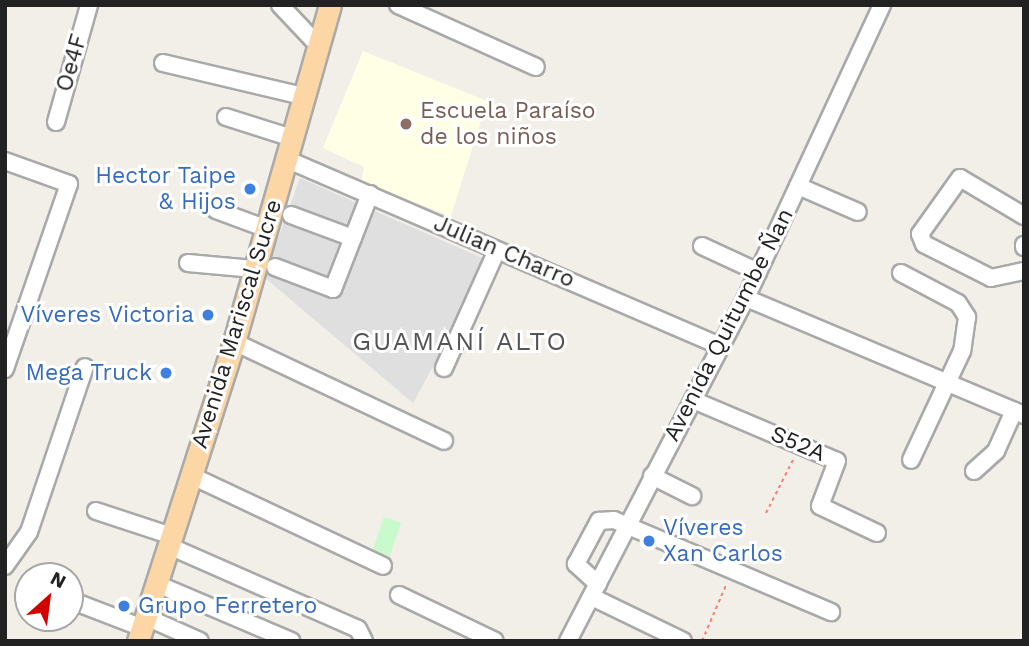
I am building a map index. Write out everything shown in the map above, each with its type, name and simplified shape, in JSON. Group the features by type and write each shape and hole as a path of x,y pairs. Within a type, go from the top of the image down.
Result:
{"main road":[{"name":"Avenida Mariscal Sucre","path":"142,629 234,342 264,268 267,229 330,5"}],"street":[{"name":"Oe4F","path":"56,122 89,5"},
{"path":"280,5 318,45"},
{"path":"398,5 536,66"},
{"name":"Avenida Quitumbe Ñan","path":"568,641 746,298 882,5"},
{"path":"163,63 303,96"},
{"name":"Julian Charro","path":"226,117 289,148 370,194 721,346"},
{"path":"5,161 69,184 5,369"},
{"path":"1024,216 960,178 920,234 924,244 991,278 1024,271"},
{"path":"798,186 858,212"},
{"path":"188,264 264,268 329,290 370,194"},
{"path":"216,210 267,229"},
{"path":"291,215 353,238"},
{"path":"702,246 758,272"},
{"path":"444,368 497,250"},
{"path":"901,273 958,303 967,317 948,383 911,460"},
{"path":"746,298 1019,413 996,451 974,471"},
{"path":"234,342 443,441"},
{"path":"5,566 29,532 85,367"},
{"name":"S52A","path":"693,400 801,445 839,464 820,506 877,533"},
{"path":"192,476 383,566"},
{"path":"652,476 692,496"},
{"path":"96,511 171,541 358,629 364,641"},
{"path":"683,641 595,590 579,572 578,559 599,521 628,523 735,566 831,612"},
{"path":"157,584 291,641"},
{"path":"399,595 495,641"},
{"path":"84,606 142,629 200,641"}],"path":[{"path":"766,513 801,445"},
{"path":"702,641 735,566"}],"shaded area":[{"name":"Escuela Paraíso de los niños","path":"363,51 487,101 451,216 361,182 364,167 323,148"},
{"path":"300,178 491,262 413,403 264,277"}],"green space":[{"path":"384,517 401,523 390,556 373,550"}],"place":[{"name":"Escuela Paraíso de los niños","path":"406,124"},
{"name":"Hector Taipe & Hijos","path":"250,189"},
{"name":"Víveres Victoria","path":"208,315"},
{"name":"Mega Truck","path":"166,373"},
{"name":"Víveres Xan Carlos","path":"649,541"},
{"name":"Grupo Ferretero","path":"124,606"}],"district":[{"name":"GUAMANÍ ALTO","path":"460,342"}]}
